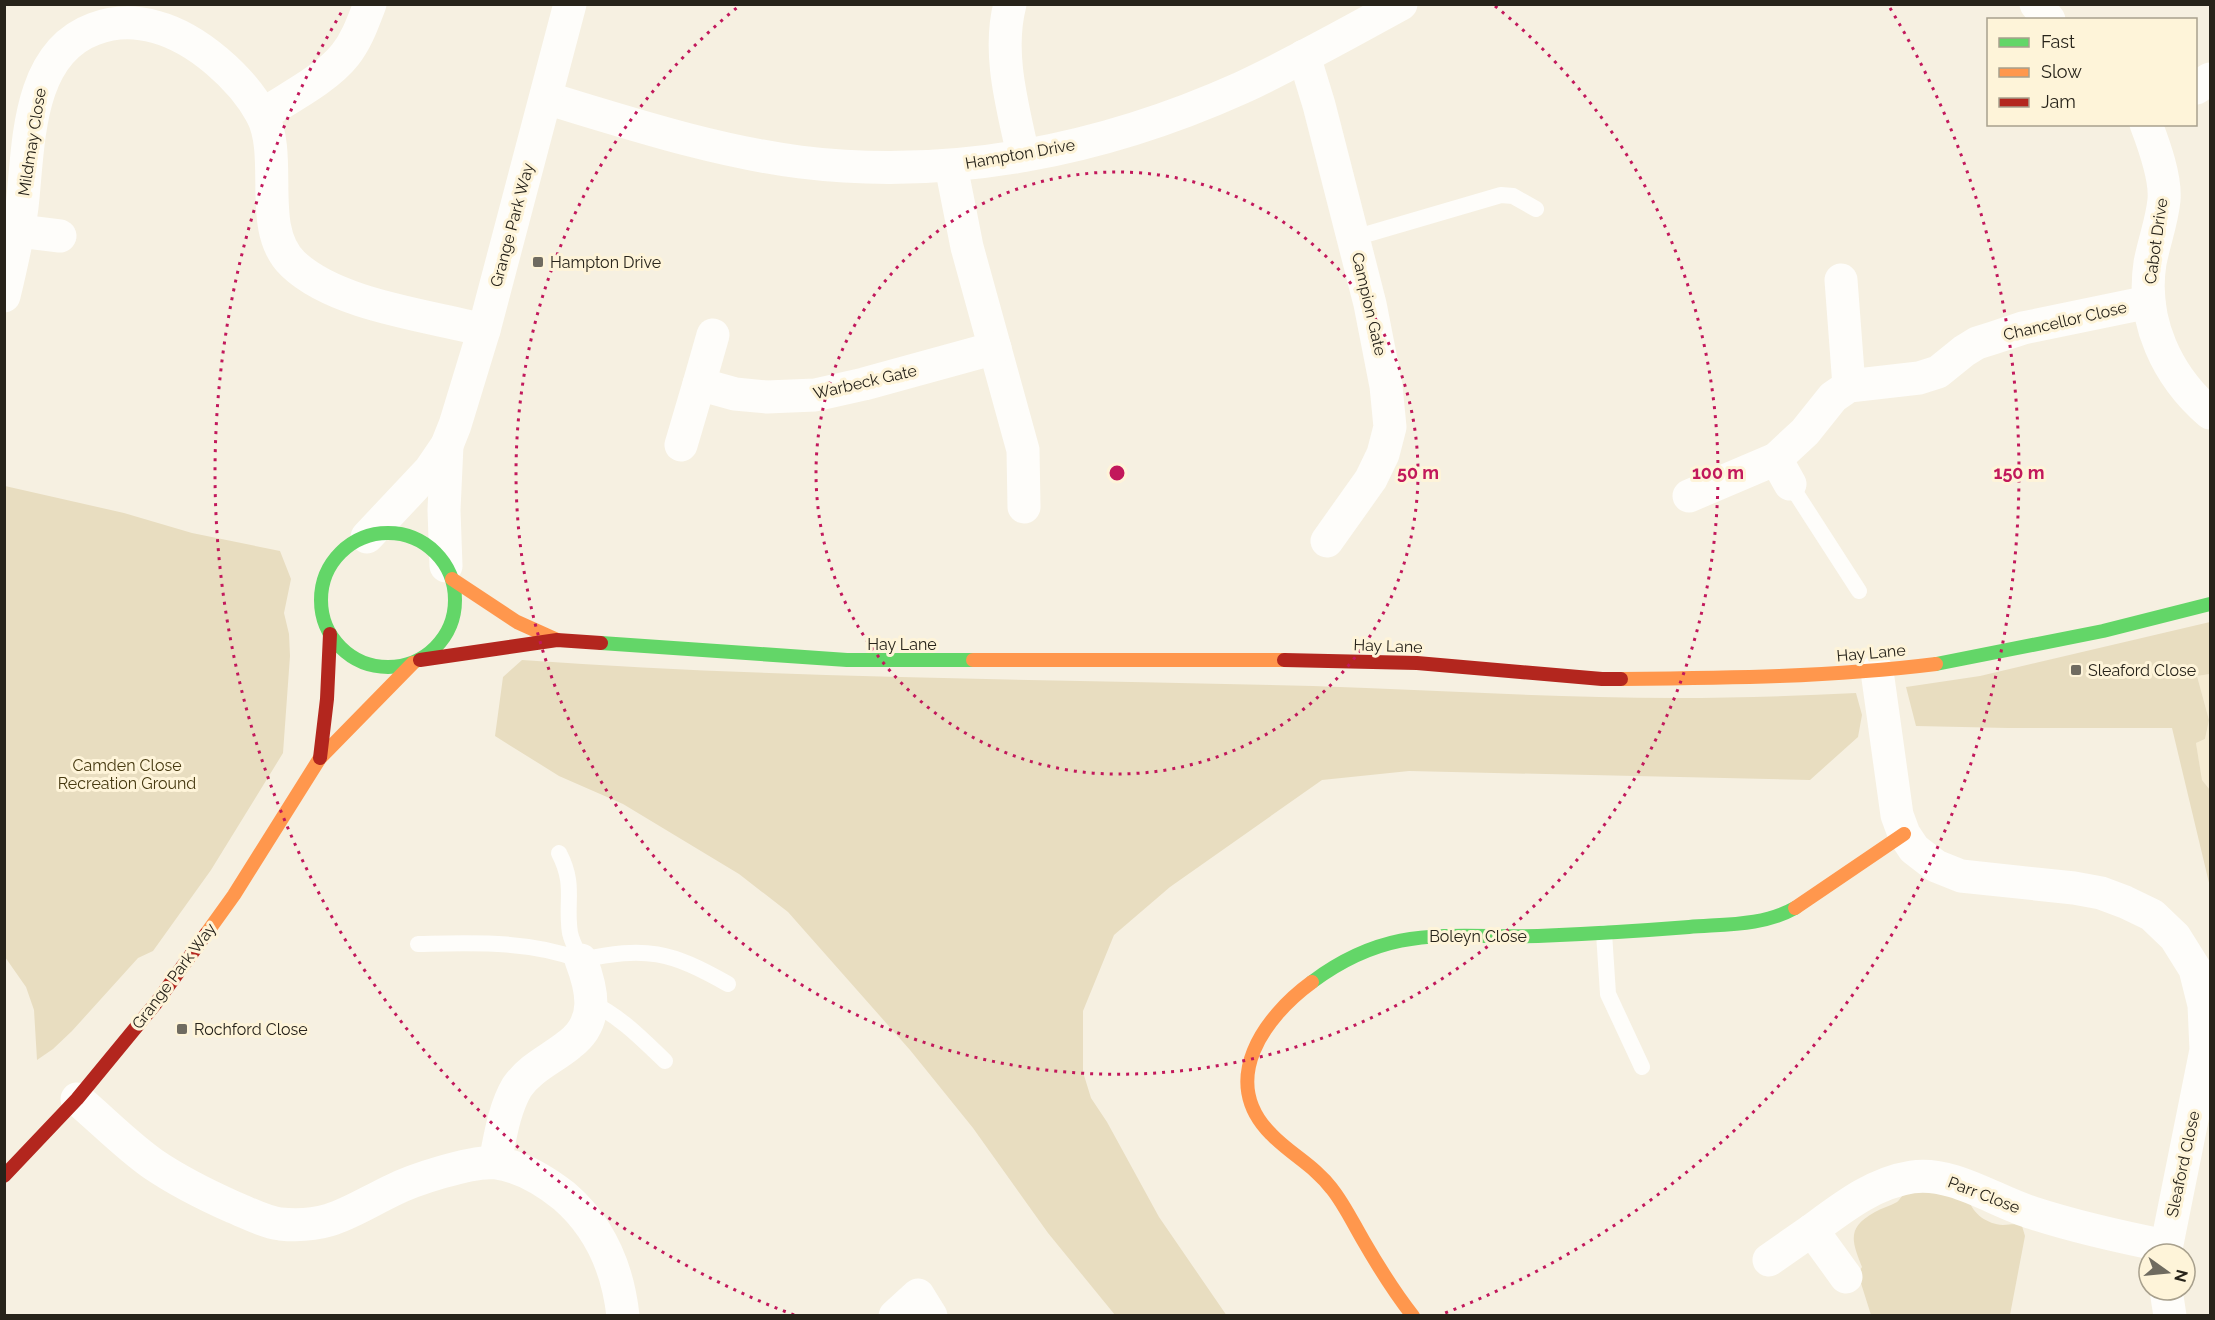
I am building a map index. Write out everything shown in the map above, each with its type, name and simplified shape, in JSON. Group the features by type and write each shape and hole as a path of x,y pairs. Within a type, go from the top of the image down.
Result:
{"street":[{"path":"262,115 333,68 358,34 370,4"},
{"name":"Grange Park Way","path":"417,661 397,668 368,665 345,653 330,634 324,621 321,607 323,584 326,574 342,551 367,537 430,470 447,445 461,410 484,330 570,4"},
{"path":"1010,4 1004,38 1007,72 1023,155"},
{"name":"Hampton Drive","path":"546,98 642,127 739,151 801,162 867,166 951,166 1097,140 1167,117 1240,88 1401,4"},
{"path":"2036,4 2047,18"},
{"name":"Mildmay Close","path":"4,296 19,231 32,122 44,74 68,42 82,33 114,23 136,22 175,34 197,45 249,95 262,115 270,135 276,230 281,248 291,262 321,285 344,294 484,330"},
{"name":"Campion Gate","path":"1304,56 1354,238 1379,344 1390,427 1383,454 1371,479 1327,541"},
{"path":"2197,87 2211,80"},
{"name":"Cabot Drive","path":"2147,126 2156,154 2164,198 2150,265 2149,302 2153,327 2167,363 2191,396 2211,413"},
{"path":"951,166 967,247 1023,450 1024,507"},
{"path":"19,231 60,236"},
{"path":"1689,496 1783,472 1805,432 1833,397 1849,386 1840,280"},
{"name":"Chancellor Close","path":"1849,386 1919,378 1938,372 1977,343 2023,328 2149,302"},
{"path":"681,445 713,335"},
{"name":"Warbeck Gate","path":"699,384 735,394 767,398 815,395 995,348"},
{"name":"Grange Park Way","path":"4,1176 77,1099 156,1004 209,931 320,758 417,661 437,647 447,633 454,616 456,599 449,572 444,510 447,445"},
{"name":"Grange Park Way","path":"367,537 394,533 411,537 431,548 449,572"},
{"name":"Hay Lane","path":"449,572 517,622 557,640"},
{"name":"Hay Lane","path":"417,661 557,640 847,660 1371,662 1416,663 1602,679 1769,677 1877,671 1950,662 2041,644 2211,603"},
{"name":"Grange Park Way","path":"320,758 327,699 330,634"},
{"name":"Sleaford Close","path":"1877,671 1897,815 1904,834 1914,849 1936,866 1961,876 2074,888 2101,893 2125,902 2152,915 2175,937 2195,969 2204,1005 2206,1050 2167,1242"},
{"name":"Boleyn Close","path":"1413,1316 1373,1258 1334,1191 1324,1179 1263,1129 1247,1094 1246,1075 1263,1031 1302,988 1336,966 1380,945 1429,935 1519,936 1604,933 1751,922 1779,916 1824,889 1904,834"},
{"path":"495,1162 506,1114 516,1089 531,1071 571,1044 581,1034 587,1021 592,1003 590,985 581,960"},
{"path":"77,1099 152,1163 179,1180 259,1218 278,1223 306,1225 335,1220 392,1190 460,1167 495,1162 525,1171 552,1186 585,1218 608,1255 620,1291 623,1316"},
{"name":"Parr Close","path":"1769,1260 1846,1205 1873,1189 1910,1177 1927,1176 1950,1181 2028,1212 2137,1242"},
{"path":"1812,1230 1846,1276"},
{"path":"895,1316 918,1295 931,1316"}],"lane":[{"path":"1354,238 1501,195 1524,200 1536,209"},
{"path":"1783,472 1859,591"},
{"path":"560,853 567,867 570,882 570,934 581,960"},
{"path":"1604,933 1608,994 1642,1067"},
{"path":"418,944 488,943 536,949 581,960 634,951 654,953 674,957 694,965 728,984"},
{"path":"592,1003 630,1027 665,1061"}],"shaded area":[{"path":"2210,674 2210,790 2202,780 2196,743 2205,739 2209,720 2197,676"}],"green space":[{"name":"Camden Close Recreation Ground","path":"5,486 124,513 192,533 280,551 291,579 284,613 289,634 290,656 283,753 211,870 153,951 138,958 72,1031 37,1060 34,1010 26,987 5,957"},
{"path":"2210,622 2210,674 2197,676 2209,720 2205,739 2196,743 2202,780 2210,790 2210,887 2172,728 1916,726 1906,687 1980,676"},
{"path":"522,660 819,675 1313,686 1584,697 1720,698 1856,693 1862,715 1858,737 1810,780 1409,771 1322,780 1170,887 1114,935 1083,1011 1083,1072 1091,1098 1107,1122 1159,1217 1227,1316 1115,1315 1048,1233 973,1128 910,1050 788,912 739,874 623,804 559,776 495,736 503,677"},
{"path":"1908,1188 1969,1200 1977,1214 1986,1220 2003,1225 2022,1226 2025,1236 2010,1315 1871,1315 1859,1277 1862,1267 1854,1236 1859,1224 1897,1202"}],"traffic: fast":[{"path":"388,533 414,538 436,552 450,574 455,600 450,626 436,648 414,662 388,667 362,662 340,648 326,626 321,600 326,574 340,552 362,538 388,533"},
{"path":"1936,664 2103,631 2210,604"},
{"path":"601,643 847,660 973,660"},
{"path":"1312,982 1341,963 1368,950 1394,942 1448,936 1538,936 1729,924 1770,918 1795,908"}],"traffic: slow":[{"path":"452,579 517,622 557,640"},
{"path":"973,660 1284,660"},
{"path":"206,934 234,895 320,758 413,663"},
{"path":"1621,679 1819,674 1936,664"},
{"path":"1795,908 1904,834"},
{"path":"1312,982 1294,996 1264,1032 1254,1051 1248,1072 1248,1093 1256,1114 1271,1134 1318,1174 1336,1195 1380,1269 1413,1316"}],"traffic: jam":[{"path":"320,758 327,699 330,634"},
{"path":"420,660 557,640 601,643"},
{"path":"1284,660 1417,663 1621,679"},
{"path":"4,1176 77,1099 156,1003 206,934"}],"place":[{"name":"Hampton Drive","path":"538,262"},
{"name":"Sleaford Close","path":"2076,670"},
{"name":"Rochford Close","path":"182,1029"}]}
